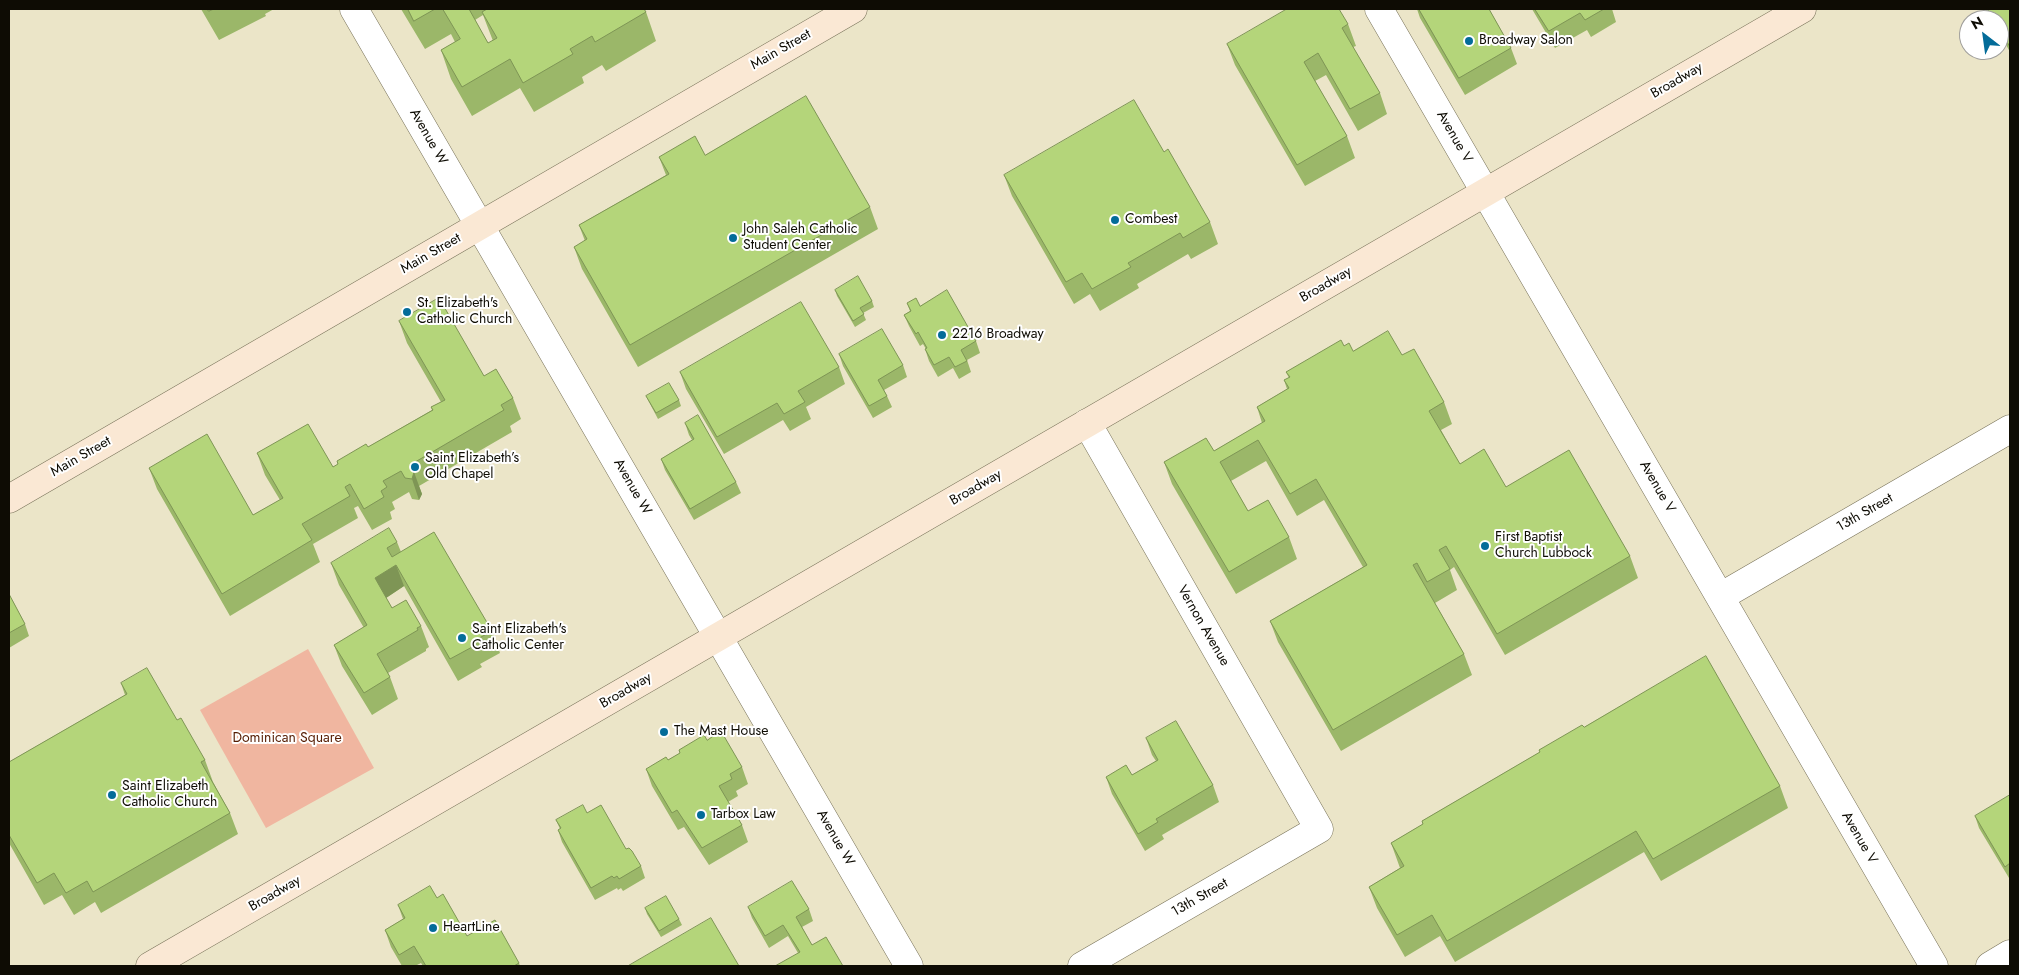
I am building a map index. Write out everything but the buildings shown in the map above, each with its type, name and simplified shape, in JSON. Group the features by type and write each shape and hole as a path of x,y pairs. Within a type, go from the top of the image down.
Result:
{"main road":[{"name":"Main Street","path":"9,499 853,9"},
{"name":"Broadway","path":"150,966 1802,9"}],"street":[{"name":"Avenue W","path":"354,9 909,966"},
{"name":"Avenue V","path":"1379,9 1934,966"},
{"name":"Vernon Avenue","path":"1088,423 1318,829"},
{"name":"13th Street","path":"1720,597 2010,429"},
{"name":"13th Street","path":"1082,966 1318,829"},
{"path":"1990,966 2010,954"}],"green space":[{"name":"Dominican Square","path":"308,649 374,768 266,828 200,710"}],"place":[{"name":"Broadway Salon","path":"1469,41"},
{"name":"Combest","path":"1115,220"},
{"name":"John Saleh Catholic Student Center","path":"733,238"},
{"name":"St. Elizabeth's Catholic Church","path":"407,312"},
{"name":"2216 Broadway","path":"942,335"},
{"name":"Saint Elizabeth’s Old Chapel","path":"415,467"},
{"name":"First Baptist Church Lubbock","path":"1485,546"},
{"name":"Saint Elizabeth's Catholic Center","path":"462,638"},
{"name":"The Mast House","path":"664,732"},
{"name":"Saint Elizabeth Catholic Church","path":"112,795"},
{"name":"Tarbox Law","path":"701,815"},
{"name":"HeartLine","path":"433,928"}]}
